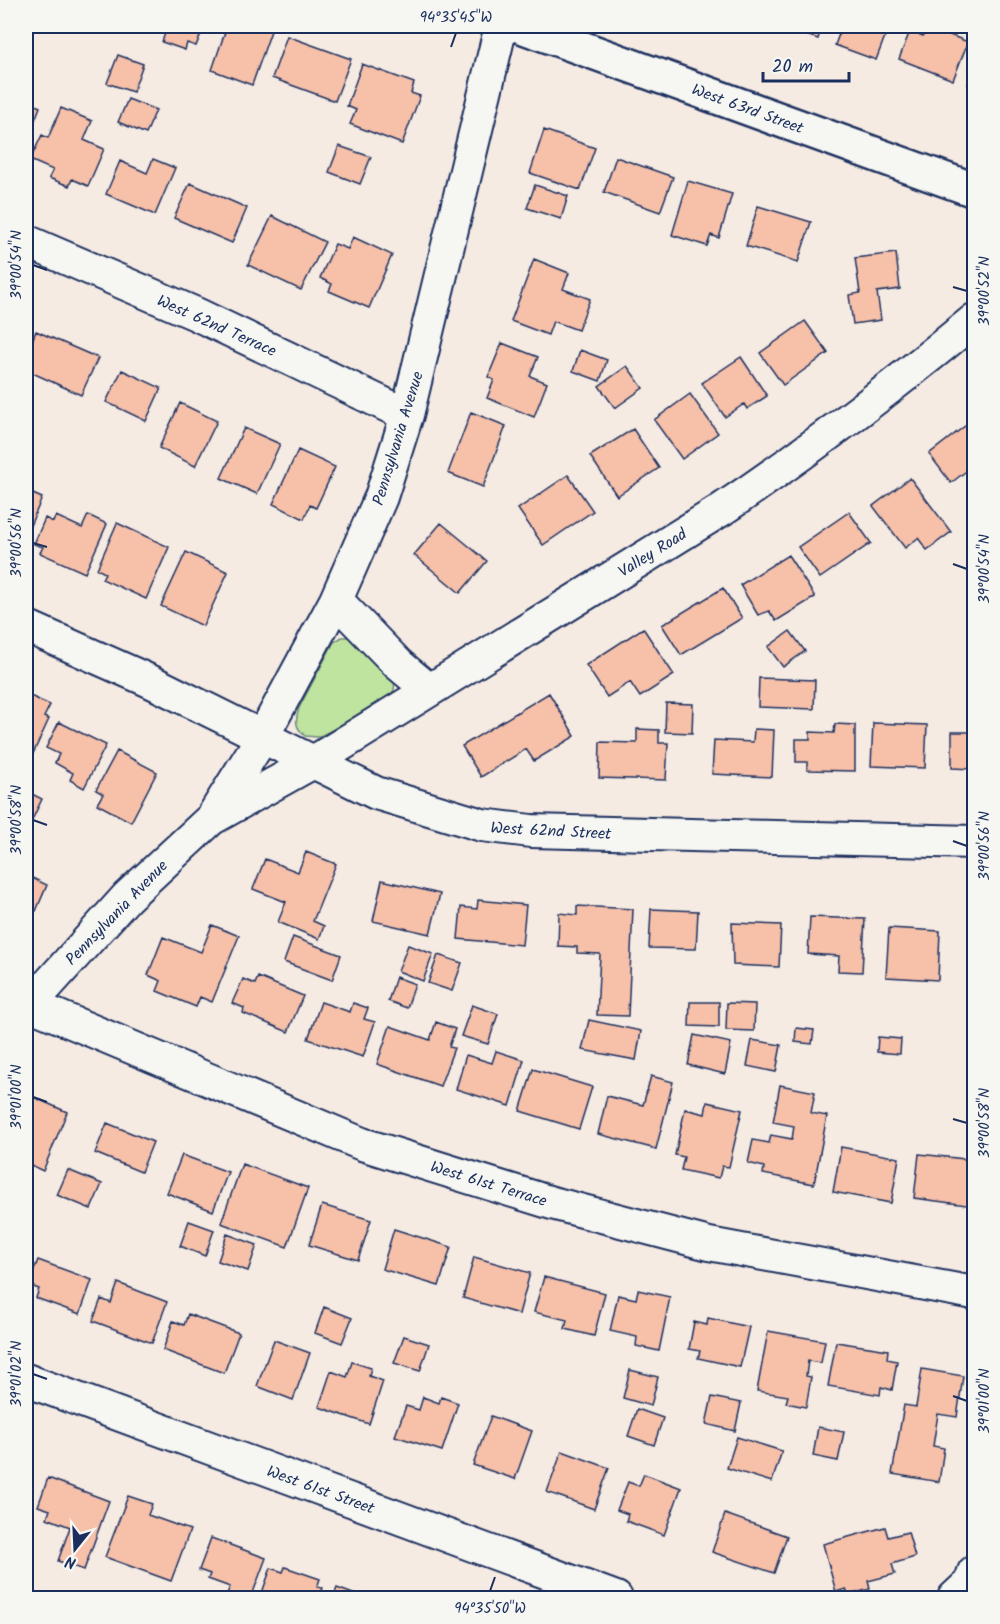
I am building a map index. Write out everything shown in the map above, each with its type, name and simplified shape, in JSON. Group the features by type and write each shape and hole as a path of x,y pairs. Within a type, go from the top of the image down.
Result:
{"main road":[{"name":"West 63rd Street","path":"520,26 975,190"}],"street":[{"name":"Pennsylvania Avenue","path":"211,819 263,736 336,600 381,497 407,415 501,26"},
{"name":"West 62nd Terrace","path":"26,241 196,314 407,415"},
{"name":"Valley Road","path":"315,761 770,478 898,382 975,320"},
{"path":"336,600 398,664 429,690"},
{"name":"West 62nd Street","path":"26,626 152,682 376,793 482,825 531,831 975,843"},
{"name":"Pennsylvania Avenue","path":"27,1006 128,897 211,819 315,761"},
{"name":"West 61st Terrace","path":"27,1006 362,1144 552,1203 709,1244 975,1293"},
{"name":"West 61st Street","path":"26,1380 616,1599"}],"green space":[{"path":"342,637 351,637 395,680 394,690 387,700 373,710 318,737 305,736 297,724 299,708 334,642"}],"building":[{"path":"144,26 204,26 196,46 187,43 185,50 162,42 165,33"},
{"path":"227,26 255,26 271,31 252,85 212,70"},
{"path":"779,26 822,26 818,39"},
{"path":"842,26 889,26 876,60 835,45"},
{"path":"926,26 968,42 953,80 899,59 910,31 923,36"},
{"path":"287,36 351,59 335,101 272,78"},
{"path":"118,55 143,64 133,92 107,83"},
{"path":"362,64 414,83 411,93 420,96 402,144 350,124 356,110 347,106"},
{"path":"974,67 974,87 968,84"},
{"path":"128,99 156,110 146,134 118,122"},
{"path":"26,101 40,107 26,143"},
{"path":"61,108 92,121 84,140 104,149 88,186 72,179 69,186 49,178 53,170 30,160 42,135 48,138"},
{"path":"544,130 595,148 580,190 530,173"},
{"path":"339,146 371,157 360,184 329,172"},
{"path":"616,157 673,177 660,212 604,192"},
{"path":"153,159 175,168 155,215 106,194 120,161 147,173"},
{"path":"688,181 732,194 719,238 711,235 707,246 672,235"},
{"path":"190,183 247,208 232,243 174,218"},
{"path":"535,185 568,196 561,219 527,208"},
{"path":"758,206 811,222 798,262 746,246"},
{"path":"272,216 325,242 301,290 248,265"},
{"path":"353,237 392,255 369,308 329,291 332,284 320,278 335,244 348,249"},
{"path":"896,253 900,289 877,292 881,320 853,324 849,295 860,293 855,258"},
{"path":"534,259 569,273 563,289 590,299 578,330 553,321 548,335 511,321"},
{"path":"805,321 828,353 783,385 760,353"},
{"path":"36,331 98,358 81,395 26,370 26,356"},
{"path":"502,343 538,357 530,376 547,383 534,417 487,398 494,380 488,377"},
{"path":"580,350 607,360 600,381 573,371"},
{"path":"741,357 767,396 747,409 744,404 725,417 702,383"},
{"path":"627,366 643,388 615,408 599,386"},
{"path":"122,370 161,388 146,421 106,402"},
{"path":"690,394 718,433 682,459 654,420"},
{"path":"180,403 217,421 195,466 159,448"},
{"path":"471,412 506,426 483,487 448,473"},
{"path":"974,419 974,465 951,483 929,454"},
{"path":"244,428 280,444 257,494 221,478"},
{"path":"633,429 659,468 617,496 590,456"},
{"path":"298,450 335,467 316,508 310,505 304,519 273,504"},
{"path":"568,475 593,511 543,545 518,509"},
{"path":"910,478 951,532 927,550 918,538 905,548 873,506"},
{"path":"26,491 42,498 26,535"},
{"path":"849,512 871,543 820,578 798,547"},
{"path":"88,515 107,524 85,573 40,553 43,547 34,544 45,518 53,522 56,516 82,528"},
{"path":"117,523 169,547 146,599 102,579 105,573 97,569"},
{"path":"441,523 487,561 460,593 414,555"},
{"path":"186,552 228,572 203,626 161,606"},
{"path":"788,555 815,597 776,621 769,611 758,615 740,585"},
{"path":"723,588 742,618 681,655 662,625"},
{"path":"643,628 674,675 640,697 630,682 607,697 586,665"},
{"path":"790,631 805,651 783,667 768,647"},
{"path":"759,678 815,680 814,709 758,707"},
{"path":"549,693 575,736 534,761 526,749 481,777 462,746"},
{"path":"26,694 50,705 44,717 49,719 26,769"},
{"path":"666,703 693,704 692,733 665,732"},
{"path":"59,722 106,745 84,788 70,780 73,773 55,763 59,754 46,748"},
{"path":"873,723 927,725 925,768 871,766"},
{"path":"835,724 855,725 855,771 807,770 807,762 796,762 796,739 810,739 810,732 834,733"},
{"path":"637,729 659,730 659,743 668,743 666,780 599,778 600,742 637,743"},
{"path":"754,729 774,730 772,777 712,774 714,740 753,742"},
{"path":"952,732 974,732 974,769 952,768"},
{"path":"117,751 157,772 131,822 97,804 103,794 96,790"},
{"path":"26,791 42,799 32,820 26,817"},
{"path":"306,852 336,864 313,921 324,926 319,939 278,922 286,902 253,889 265,859 298,872"},
{"path":"26,875 47,885 36,911 26,907"},
{"path":"382,880 440,894 430,934 373,921"},
{"path":"478,900 526,905 522,945 458,939 461,907 477,909"},
{"path":"577,906 633,909 628,1016 597,1015 600,954 577,953 577,947 558,946 559,913 577,915"},
{"path":"651,909 698,911 696,949 649,948"},
{"path":"810,917 865,919 862,972 838,971 839,956 808,954"},
{"path":"972,921 974,921 974,959 971,959"},
{"path":"732,923 781,925 779,967 733,965"},
{"path":"212,925 239,936 212,1002 200,997 196,1007 157,991 161,981 148,975 163,937 201,952"},
{"path":"889,928 940,931 938,980 886,977"},
{"path":"293,937 341,955 332,980 284,962"},
{"path":"408,945 433,954 423,981 398,971"},
{"path":"438,955 462,963 452,991 428,983"},
{"path":"258,977 303,996 288,1032 243,1013 244,1008 232,1003 243,979 255,984"},
{"path":"396,977 415,984 407,1008 388,1001"},
{"path":"321,1002 350,1012 353,1003 368,1008 364,1019 375,1022 363,1057 308,1039"},
{"path":"690,1002 719,1002 719,1027 689,1026"},
{"path":"727,1003 755,1004 754,1031 726,1030"},
{"path":"472,1005 498,1014 488,1044 461,1036"},
{"path":"589,1020 641,1031 636,1060 582,1050"},
{"path":"436,1022 455,1029 449,1047 454,1048 440,1086 377,1064 390,1026 430,1040"},
{"path":"796,1028 814,1030 812,1044 795,1042"},
{"path":"694,1035 731,1043 725,1074 688,1065"},
{"path":"878,1037 901,1039 900,1054 877,1052"},
{"path":"752,1040 781,1045 776,1072 747,1066"},
{"path":"496,1051 524,1060 510,1106 456,1089 466,1055 492,1063"},
{"path":"533,1069 592,1087 579,1129 520,1111"},
{"path":"651,1076 673,1082 656,1149 598,1134 607,1096 643,1105"},
{"path":"780,1085 815,1092 811,1113 827,1116 814,1184 763,1174 764,1167 748,1163 753,1140 769,1143 771,1135 792,1139 794,1126 773,1122"},
{"path":"29,1095 67,1112 43,1171 26,1163 26,1103"},
{"path":"707,1102 742,1110 729,1167 722,1166 719,1178 681,1170 684,1157 675,1155 685,1109 705,1114"},
{"path":"107,1123 153,1142 141,1172 95,1153"},
{"path":"841,1147 899,1158 891,1203 833,1192"},
{"path":"919,1154 974,1160 974,1206 914,1198"},
{"path":"182,1155 228,1172 213,1211 167,1193"},
{"path":"242,1164 308,1188 287,1247 221,1223"},
{"path":"68,1170 102,1184 91,1209 57,1195"},
{"path":"322,1205 371,1220 358,1260 309,1245"},
{"path":"189,1221 214,1230 205,1256 180,1246"},
{"path":"394,1229 451,1247 439,1286 382,1269"},
{"path":"227,1234 257,1245 248,1271 218,1261"},
{"path":"474,1257 530,1273 519,1314 463,1298"},
{"path":"38,1260 92,1280 80,1314 36,1298 39,1289 28,1285"},
{"path":"544,1277 605,1293 594,1336 565,1329 567,1320 534,1312"},
{"path":"118,1283 167,1302 152,1343 93,1321 101,1299 111,1303"},
{"path":"638,1290 670,1297 659,1351 636,1346 637,1337 610,1331 618,1295 636,1299"},
{"path":"324,1307 352,1318 342,1343 315,1333"},
{"path":"188,1314 239,1333 224,1373 163,1350 173,1321 184,1325"},
{"path":"708,1318 749,1327 740,1367 698,1358 700,1351 689,1349 694,1322 707,1325"},
{"path":"768,1331 825,1341 821,1363 808,1361 806,1376 811,1377 806,1407 786,1403 788,1396 757,1391"},
{"path":"404,1336 429,1344 420,1371 394,1363"},
{"path":"274,1340 310,1353 293,1400 257,1386"},
{"path":"836,1342 888,1350 887,1359 897,1361 892,1390 881,1387 880,1395 828,1386"},
{"path":"352,1362 371,1368 369,1376 383,1381 369,1424 319,1407 331,1371 347,1377"},
{"path":"922,1369 963,1376 957,1417 938,1414 933,1446 944,1448 939,1482 892,1474 904,1405 916,1407"},
{"path":"630,1370 658,1377 651,1406 623,1398"},
{"path":"423,1397 439,1403 441,1397 458,1403 442,1451 395,1436 406,1406 419,1410"},
{"path":"712,1397 741,1403 735,1431 706,1424"},
{"path":"637,1409 663,1418 654,1445 628,1436"},
{"path":"491,1416 532,1431 515,1479 473,1465"},
{"path":"818,1427 844,1432 838,1461 813,1456"},
{"path":"737,1437 782,1451 772,1482 727,1468"},
{"path":"562,1451 609,1468 594,1509 547,1492"},
{"path":"644,1474 681,1488 664,1535 626,1521 628,1514 617,1510 628,1482 639,1486"},
{"path":"48,1478 109,1501 84,1570 58,1561 70,1527 47,1518 50,1510 38,1506"},
{"path":"128,1496 152,1504 148,1515 190,1530 171,1581 105,1557"},
{"path":"725,1514 787,1536 774,1573 712,1552"},
{"path":"885,1527 888,1537 908,1532 915,1557 892,1564 895,1574 868,1581 870,1589 848,1595 846,1589 836,1592 823,1544"},
{"path":"211,1538 266,1558 251,1598 225,1598 230,1587 208,1579 210,1574 199,1570"},
{"path":"285,1567 320,1579 317,1587 323,1588 319,1598 260,1598 271,1568 283,1572"},
{"path":"337,1588 364,1598 333,1598"}]}
